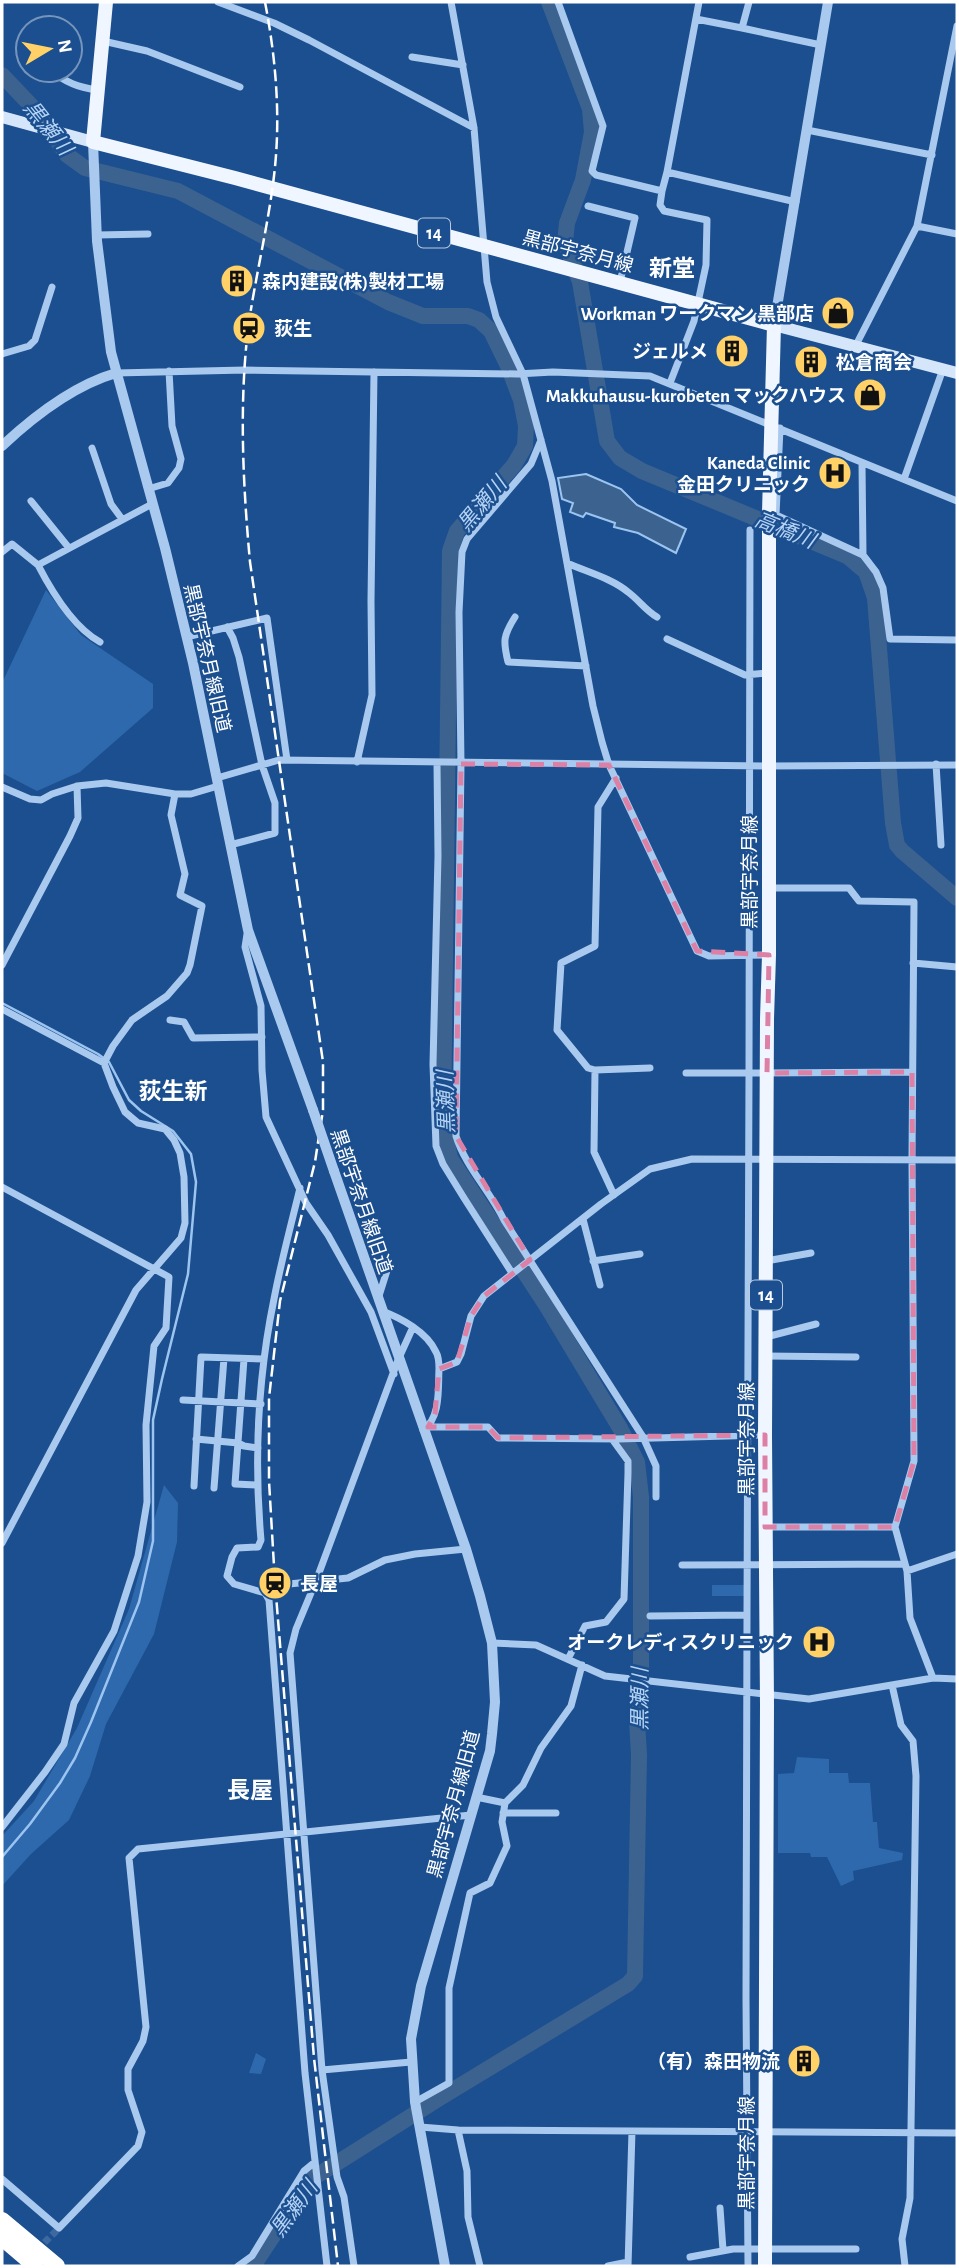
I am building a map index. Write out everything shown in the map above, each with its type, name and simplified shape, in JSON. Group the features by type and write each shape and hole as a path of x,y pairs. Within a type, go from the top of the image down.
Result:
{"highway":[{"path":"2,2220 57,2266"},
{"path":"2,2238 35,2266"}],"main road":[{"path":"2,117 93,142 106,2"},
{"name":"黒部宇奈月線","path":"93,142 774,325 775,426 768,673 769,955 766,1073 765,2266"},
{"path":"774,325 957,373"}],"street":[{"path":"218,2 274,23 309,40 474,128"},
{"path":"451,2 474,128 487,282 496,317 520,374 552,481 593,706 609,765 697,951 709,956 769,955"},
{"path":"558,2 603,126 593,170 596,175 662,191"},
{"path":"670,383 694,321 708,252 707,220 664,211 660,205 699,2"},
{"path":"741,28 749,2"},
{"path":"774,325 828,2"},
{"path":"696,19 821,45"},
{"path":"855,347 918,226 957,26"},
{"path":"103,41 147,51 240,87"},
{"path":"412,57 463,65"},
{"path":"70,84 97,90"},
{"path":"807,130 932,155"},
{"name":"黒部宇奈月線旧道","path":"93,142 97,235 107,332 186,637 248,930 398,1360 425,1429 466,1549 492,1643 495,1692 489,1751 414,2017 411,2062 415,2102 445,2266"},
{"path":"667,172 796,202"},
{"path":"588,206 635,218 620,282"},
{"path":"918,226 957,234"},
{"path":"97,235 148,234"},
{"path":"2,354 29,346 35,340 52,287"},
{"path":"904,480 943,369"},
{"path":"148,489 168,483 179,468 181,458 172,426 169,371"},
{"path":"356,762 372,695 370,601 374,372"},
{"path":"2,446 61,399 83,385 116,373 604,373 650,376 670,383 957,500"},
{"path":"775,426 776,515 863,555 876,572 883,588 890,639 957,640"},
{"path":"541,440 531,464 467,539 461,552 456,1136 460,1149 528,1261 640,1437 656,1466 656,1497"},
{"path":"92,448 111,504 122,519"},
{"path":"862,463 863,555"},
{"path":"31,501 69,548"},
{"path":"38,565 152,504"},
{"path":"748,2266 746,1998 750,530"},
{"path":"2,552 12,544 38,565 76,621 90,637 100,642"},
{"path":"567,563 617,584 631,593 646,611 657,617"},
{"path":"514,617 505,633 504,645 508,662 586,666"},
{"path":"186,637 267,618 286,760"},
{"path":"227,627 239,657 262,765 275,803 275,833 230,845"},
{"path":"667,639 745,675 768,673"},
{"path":"2,787 30,799 41,800 77,786 106,783 191,794 262,765 286,760 460,764 957,765"},
{"path":"435,763 438,856 433,1064 436,1146 450,1175 514,1272"},
{"path":"936,764 941,845"},
{"path":"616,778 598,807 595,946 561,963 557,1030 588,1069 650,1068"},
{"path":"2,965 78,818 77,786"},
{"path":"104,1063 132,1020 167,996 187,973 190,965 202,906 180,895 185,874 171,815 175,794"},
{"path":"768,888 849,888 859,901 914,902 914,1461 895,1527 906,1567 910,1618 933,1678"},
{"path":"248,930 245,947 261,1006 266,1117 306,1203 328,1235 371,1312 394,1374"},
{"path":"913,963 957,967"},
{"path":"2,1009 104,1063 125,1112 138,1123 165,1129 180,1153 184,1177 185,1223 181,1238 136,1290 2,1543"},
{"path":"170,1020 184,1022 193,1038 262,1037"},
{"path":"595,1070 594,1152 614,1195"},
{"path":"685,1073 912,1072"},
{"path":"439,1369 457,1362 471,1316 484,1296 650,1169 692,1159 957,1160"},
{"path":"2,1187 169,1278 166,1328 154,1346 146,1425 147,1502 138,1556 114,1631 74,1703 64,1744 2,1827"},
{"path":"300,1188 274,1300 264,1359 256,1485 261,1540 258,1547 236,1548 227,1576 234,1584 265,1593 269,1600 305,2073 327,2266"},
{"path":"583,1219 600,1285"},
{"path":"766,1261 811,1252"},
{"path":"593,1261 640,1254"},
{"path":"390,1261 380,1305 413,1327 429,1341 437,1353 439,1369 435,1414 425,1429"},
{"path":"765,1337 816,1324"},
{"path":"354,2266 344,2197 337,2177 322,2070 290,1653 296,1629 413,1327"},
{"path":"765,1356 856,1357"},
{"path":"194,1486 201,1357 264,1359"},
{"path":"214,1488 224,1358"},
{"path":"244,1359 235,1484 256,1485"},
{"path":"183,1400 261,1405"},
{"path":"425,1429 488,1427 498,1438 615,1439 765,1435"},
{"path":"568,1659 585,1626 606,1622 624,1599 628,1461 615,1439"},
{"path":"196,1440 238,1443 258,1448"},
{"path":"765,1527 895,1527"},
{"path":"283,1574 289,1584 348,1578 385,1560 466,1549"},
{"path":"682,1565 906,1567 957,1554"},
{"path":"650,1616 747,1615"},
{"path":"492,1643 536,1645 605,1676 809,1699 933,1678 957,1679"},
{"path":"415,2102 449,2082 449,1988 470,1893 490,1883 507,1846 502,1822 505,1803 523,1784 541,1748 571,1706 582,1665"},
{"path":"892,1685 901,1725 913,1741 916,1776 910,2197 902,2239 905,2266"},
{"path":"476,1797 505,1803"},
{"path":"503,1813 556,1813"},
{"path":"2,2179 58,2228 138,2146 142,2132 128,2090 128,2069 143,2042 146,2027 129,1858 138,1849 471,1815"},
{"path":"322,2070 411,2062"},
{"path":"420,2127 458,2130 957,2133"},
{"path":"458,2130 467,2171 468,2217 480,2266"},
{"path":"608,2266 628,2264 632,2131"},
{"path":"238,2266 252,2256 304,2171 316,2164"},
{"path":"720,2208 723,2250"},
{"path":"690,2257 747,2248 856,2249"}],"highlighted area":[{"path":"461,764 609,765 697,951 769,955 767,1073 912,1072 914,1461 895,1527 765,1527 765,1435 498,1438 488,1427 428,1427 435,1414 439,1369 457,1362 471,1316 484,1296 530,1260 456,1136"}],"shaded area":[{"path":"586,474 621,489 637,505 686,529 676,553 638,533 614,527 615,523 586,513 583,517 570,512 573,503 562,499 558,478"},
{"path":"46,590 81,635 153,684 153,708 80,772 37,791 2,773 2,683"},
{"path":"164,1485 178,1503 177,1542 154,1634 106,1724 90,1776 69,1820 31,1854 2,1886 2,1836 34,1801 77,1728 129,1609"},
{"path":"712,1585 744,1585 744,1596 712,1596"},
{"path":"797,1757 829,1759 829,1773 848,1773 849,1783 870,1783 873,1822 877,1822 879,1848 903,1853 902,1860 853,1871 854,1880 841,1886 827,1857 811,1857 810,1853 778,1853 778,1774 794,1773"},
{"path":"256,2053 266,2059 261,2074 249,2073"}],"waterway":[{"name":"高橋川","path":"549,2 590,109 592,132 583,180 567,223 565,242 580,282 607,441 620,458 642,471 847,556 866,572 875,598 897,845 957,898"},
{"name":"黒瀬川","path":"2,75 41,116 67,155 85,168 178,191 388,302 423,316 468,316 479,320 491,331 508,366 521,400 526,426 525,446 514,465 457,531 450,551 443,1123 450,1158 546,1305 620,1428 637,1462 641,1497 641,1698 637,1721 639,1755 635,1976 628,1984 310,2180 253,2266"},
{"path":"2,1003 109,1062 129,1100 173,1131 191,1154 196,1182 188,1274 153,1420 153,1541 139,1602 75,1758 30,1824 2,1857"}],"tunnel":[{"path":"37,2250 59,2228"}],"railway":[{"path":"265,2 275,67 277,132 271,195 245,358 245,504 250,562 323,1062 323,1110 315,1162 280,1301 269,1398 269,1481 314,2058 338,2266"}],"place":[{"name":"森内建設(株)製材工場","path":"237,281"},
{"name":"Workman ワークマン 黒部店","path":"838,313"},
{"name":"荻生","path":"249,328"},
{"name":"ジェルメ","path":"732,351"},
{"name":"松倉商会","path":"811,362"},
{"name":"Makkuhausu-kurobeten マックハウス","path":"870,395"},
{"name":"Kaneda Clinic 金田クリニック","path":"835,473"},
{"name":"長屋","path":"275,1583"},
{"name":"オークレディスクリニック","path":"819,1642"},
{"name":"（有）森田物流","path":"804,2061"}],"district":[{"name":"新堂","path":"672,268"},
{"name":"荻生新","path":"173,1091"},
{"name":"長屋","path":"250,1790"}]}
